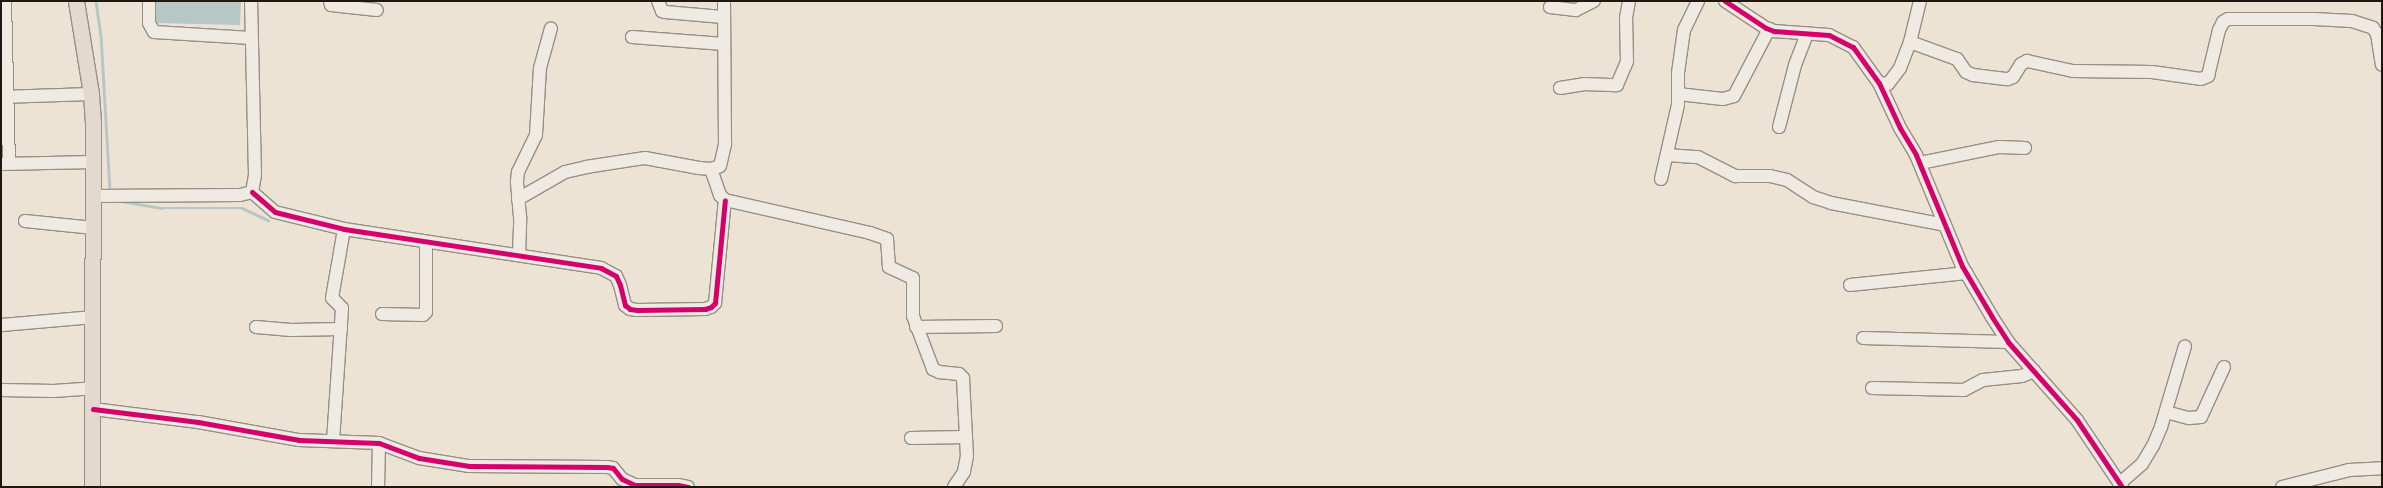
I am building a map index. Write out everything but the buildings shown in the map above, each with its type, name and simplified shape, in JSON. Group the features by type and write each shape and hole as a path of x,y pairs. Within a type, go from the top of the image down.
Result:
{"main road":[{"path":"76,1 91,94 93,162 103,196 94,228 92,487"}],"street":[{"path":"5,1 5,164 93,162"},
{"path":"148,1 149,23 154,32 251,38"},
{"path":"251,1 255,175 252,192"},
{"path":"330,1 331,5 377,10"},
{"path":"658,1 662,10 665,12 723,17"},
{"path":"522,196 565,172 631,160 656,159 711,169 720,166 725,144 724,1"},
{"path":"1550,7 1576,10 1594,1"},
{"path":"1560,88 1584,84 1617,86 1627,61 1626,18 1629,1"},
{"path":"1661,179 1674,130 1678,94 1678,73 1684,30 1698,1"},
{"path":"1725,1 1769,29 1829,35 1853,47 1879,83 1900,128 1920,163 1945,226 1966,273 2008,342 2077,420 2121,486 2148,456 2157,439 2185,346"},
{"path":"1879,83 1888,84 1900,68 1910,42 1920,1"},
{"path":"1910,42 1957,59 1966,72 1980,76 2008,79 2013,77 2021,64 2027,61 2073,71 2152,72 2201,78 2208,76 2219,30 2223,22 2228,19 2314,19 2352,21 2373,28 2377,34 2382,65"},
{"path":"519,255 522,196 516,182 518,172 536,135 540,68 551,28"},
{"path":"1678,94 1723,99 1734,96 1769,29"},
{"path":"1779,127 1795,66 1807,33"},
{"path":"632,37 724,44"},
{"path":"4,97 91,94"},
{"path":"1920,163 1999,147 2025,148"},
{"path":"1667,155 1698,157 1735,176 1770,176 1787,180 1813,197 1831,203 1945,226"},
{"path":"711,169 720,195 725,200 885,237 888,243 889,267 913,278 913,316 916,327 935,371 962,375 967,456 964,472 954,487"},
{"path":"103,196 240,196 252,192"},
{"path":"252,192 275,212 344,229 601,268 616,276 625,305 630,309 705,309 711,307 715,303 725,200"},
{"path":"25,221 94,228"},
{"path":"333,441 342,306 332,298 344,229"},
{"path":"382,314 423,315 426,312 426,242"},
{"path":"1850,284 1966,273"},
{"path":"2,325 94,317"},
{"path":"916,327 996,326"},
{"path":"256,327 296,330 341,329"},
{"path":"1863,338 2008,342"},
{"path":"2166,412 2189,418 2201,417 2224,367"},
{"path":"1872,388 1964,390 1982,380 2022,376 2034,371"},
{"path":"1,390 54,391 93,388"},
{"path":"93,409 198,422 273,436 379,443 419,458 469,466 607,467 613,468 622,479 634,485 669,484 688,487"},
{"path":"911,438 966,437"},
{"path":"378,487 379,443"},
{"path":"2282,487 2349,470 2382,468"}],"shaded area":[{"path":"156,1 241,1 240,25 154,23"}],"waterway":[{"path":"96,1 101,35 110,192"},
{"path":"121,201 161,208 242,208 268,220"}],"cycle path":[{"path":"1725,1 1766,28 1774,31 1829,35 1853,47 1879,83 1900,128 1916,155 1962,266 1992,317 2008,342 2077,420 2122,487"},
{"path":"252,192 275,212 344,229 601,268 616,276 625,305 630,309 637,310 705,309 711,307 715,303 725,200"},
{"path":"93,409 198,422 299,440 379,443 419,458 469,466 607,467 613,468 622,479 635,485 678,485 688,487"}]}
